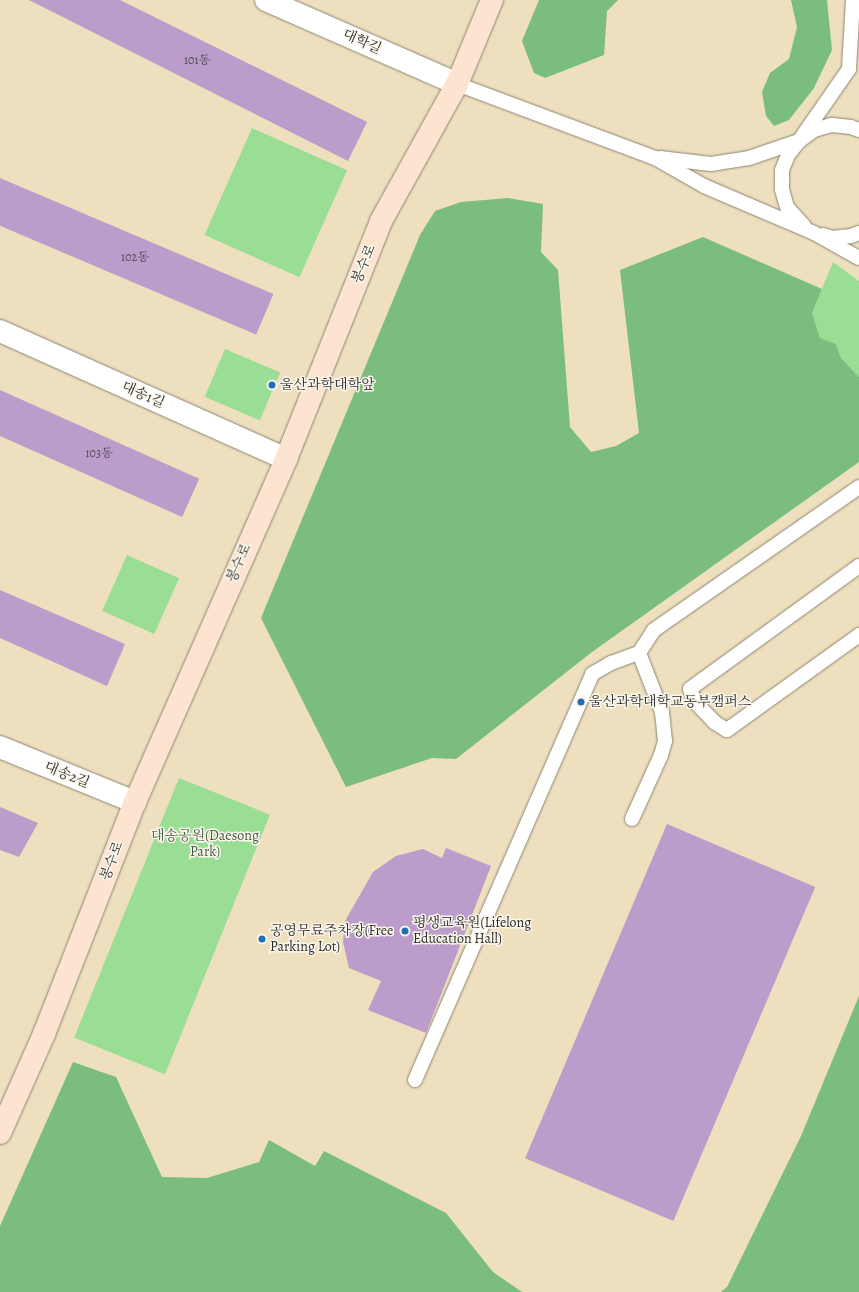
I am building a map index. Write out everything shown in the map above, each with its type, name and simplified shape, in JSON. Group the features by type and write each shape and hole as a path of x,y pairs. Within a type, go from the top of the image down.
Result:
{"main road":[{"name":"봉수로","path":"0,1133 44,1034 135,802 286,459 381,221 458,84 492,0"}],"street":[{"name":"대학길","path":"266,0 458,84"},
{"name":"대송1길","path":"0,331 286,459"},
{"name":"대송2길","path":"0,747 135,802"}],"lane":[{"path":"853,0 850,69 788,155 782,170 782,189 787,207 799,222 814,233 832,238 851,236 859,233"},
{"path":"458,84 655,158 704,186 814,233 859,258"},
{"path":"655,158 711,164 749,158 798,141 814,130 832,125 850,126 859,130"},
{"path":"415,1080 592,674 611,663 639,653 654,630 859,487"},
{"path":"859,566 690,689 695,702 714,722 727,730 859,635"},
{"path":"632,819 661,755 664,741 662,712 639,653"}],"green space":[{"path":"539,0 618,0 607,11 604,55 545,78 534,73 522,41"},
{"path":"791,0 827,0 832,50 814,88 789,120 774,126 766,116 762,92 770,73 789,59 797,27"},
{"path":"252,128 347,170 299,277 204,235"},
{"path":"508,198 543,204 541,252 558,270 570,427 591,452 616,446 639,433 620,270 703,237 822,289 812,313 820,338 836,344 841,358 859,377 859,462 592,652 456,759 432,758 346,787 261,618 420,235 435,211 461,202"},
{"path":"833,262 859,281 859,377 841,358 836,344 820,338 812,313"},
{"path":"225,349 280,372 260,420 205,397"},
{"path":"127,555 179,578 154,634 102,611"},
{"name":"대송공원(Daesong Park)","path":"179,778 270,815 165,1074 74,1038"},
{"path":"859,996 859,1292 721,1292 727,1287 801,1136"},
{"path":"73,1062 116,1077 162,1177 207,1178 259,1162 269,1140 315,1166 324,1151 446,1213 493,1272 522,1292 0,1292 0,1226"}],"building":[{"path":"29,0 120,0 367,122 348,161"},
{"path":"0,178 273,294 256,335 0,226"},
{"path":"0,390 199,479 182,517 0,436"},
{"path":"0,590 125,644 107,686 0,638"},
{"path":"0,807 38,823 19,857 0,850"},
{"path":"667,824 815,887 673,1221 525,1158"},
{"name":"평생교육원(Lifelong Education Hall)","path":"446,848 491,866 426,1033 368,1010 381,981 349,968 343,942 345,921 373,872 396,856 423,849 442,858"}],"place":[{"name":"울산과학대학앞","path":"272,385"},
{"name":"울산과학대학교동부캠퍼스","path":"581,702"},
{"name":"평생교육원(Lifelong Education Hall)","path":"405,931"},
{"name":"공영무료주차장(Free Parking Lot)","path":"262,939"}]}
